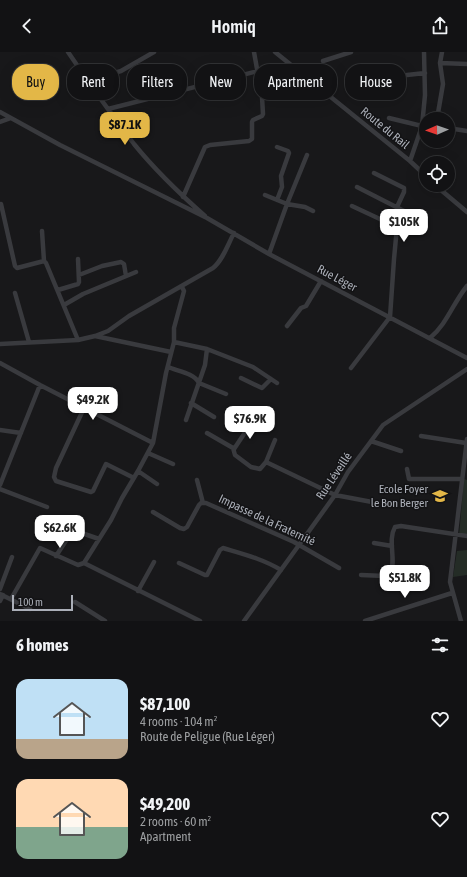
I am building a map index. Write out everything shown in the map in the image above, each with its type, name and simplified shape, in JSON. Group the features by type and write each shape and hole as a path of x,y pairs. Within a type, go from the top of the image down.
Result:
{"street":[{"path":"68,52 77,64"},
{"path":"119,72 154,52"},
{"path":"254,52 257,64"},
{"name":"Route du Rail","path":"274,52 419,169"},
{"path":"322,61 352,52"},
{"path":"423,112 425,95 424,52"},
{"path":"438,112 444,84 440,63 442,52"},
{"path":"440,63 467,64"},
{"path":"108,109 254,72"},
{"path":"406,75 425,73"},
{"path":"102,100 135,144 157,170 183,197 207,218"},
{"path":"183,197 206,147 210,145 249,141 252,139 252,122 264,114 262,100"},
{"name":"Rue Léger","path":"0,112 60,145 207,218 269,254 467,358"},
{"path":"0,122 11,118"},
{"path":"389,118 419,125"},
{"path":"455,129 467,131"},
{"path":"410,161 419,135"},
{"path":"277,147 284,149 289,153 281,176 282,187 277,200"},
{"path":"269,254 307,155"},
{"path":"374,174 404,188 404,192 397,207"},
{"path":"351,368 390,317 397,227 404,211 357,187"},
{"path":"443,192 467,212"},
{"path":"265,195 287,204 305,207 313,211"},
{"path":"2,204 15,266 17,268 44,260"},
{"path":"352,206 397,227"},
{"path":"42,231 44,260 49,267 78,340"},
{"path":"0,344 78,340 108,331 130,316 219,263 234,233"},
{"path":"58,290 78,284 78,259"},
{"path":"79,275 102,266 121,262 124,264 126,276"},
{"path":"64,305 83,294 136,272"},
{"path":"287,326 301,308 306,306 321,280"},
{"path":"11,599 40,548 78,565 84,563 138,472 153,443 174,342 174,328 184,291 182,286"},
{"path":"430,338 442,326 458,298 467,286"},
{"path":"15,293 29,342"},
{"path":"95,336 171,352"},
{"path":"174,342 207,349 252,367 276,383"},
{"path":"186,420 205,365 207,349"},
{"path":"0,363 153,443"},
{"path":"168,367 194,377 199,383 226,394"},
{"name":"Rue Léveillé","path":"244,621 335,495 348,472 383,425 467,369"},
{"path":"241,378 261,388 263,388 271,379"},
{"path":"0,486 40,385"},
{"path":"192,403 214,417"},
{"path":"84,408 56,468 54,477 56,481 92,492 106,464 134,478"},
{"path":"252,422 234,449 235,455 256,469 262,468 275,440"},
{"path":"0,430 21,433"},
{"path":"207,434 234,449"},
{"path":"421,436 467,441 450,582 461,621"},
{"path":"371,441 401,451"},
{"path":"148,453 172,464"},
{"path":"266,462 335,495 372,502"},
{"path":"407,469 409,479 462,479"},
{"path":"138,472 157,484"},
{"path":"197,480 203,503"},
{"path":"0,489 46,507"},
{"name":"Impasse de la Fraternité","path":"153,512 184,529 187,527 199,505 203,503 281,536 339,568"},
{"path":"362,575 385,576 390,574 392,569 394,529 398,526 467,536"},
{"path":"56,556 72,530 99,539"},
{"path":"374,543 392,546"},
{"path":"179,563 207,575 222,548 268,562 281,570"},
{"path":"0,589 12,557"},
{"path":"138,591 154,562"},
{"path":"84,563 200,621"},
{"path":"364,621 452,593"},
{"path":"0,601 1,594 30,609"},
{"path":"75,602 105,621"}],"shaded area":[{"path":"464,479 467,480 467,536 459,536"},
{"path":"467,550 467,575 453,577 457,551"}],"place":[{"name":"Ecole Foyer le Bon Berger","path":"440,496"}]}
